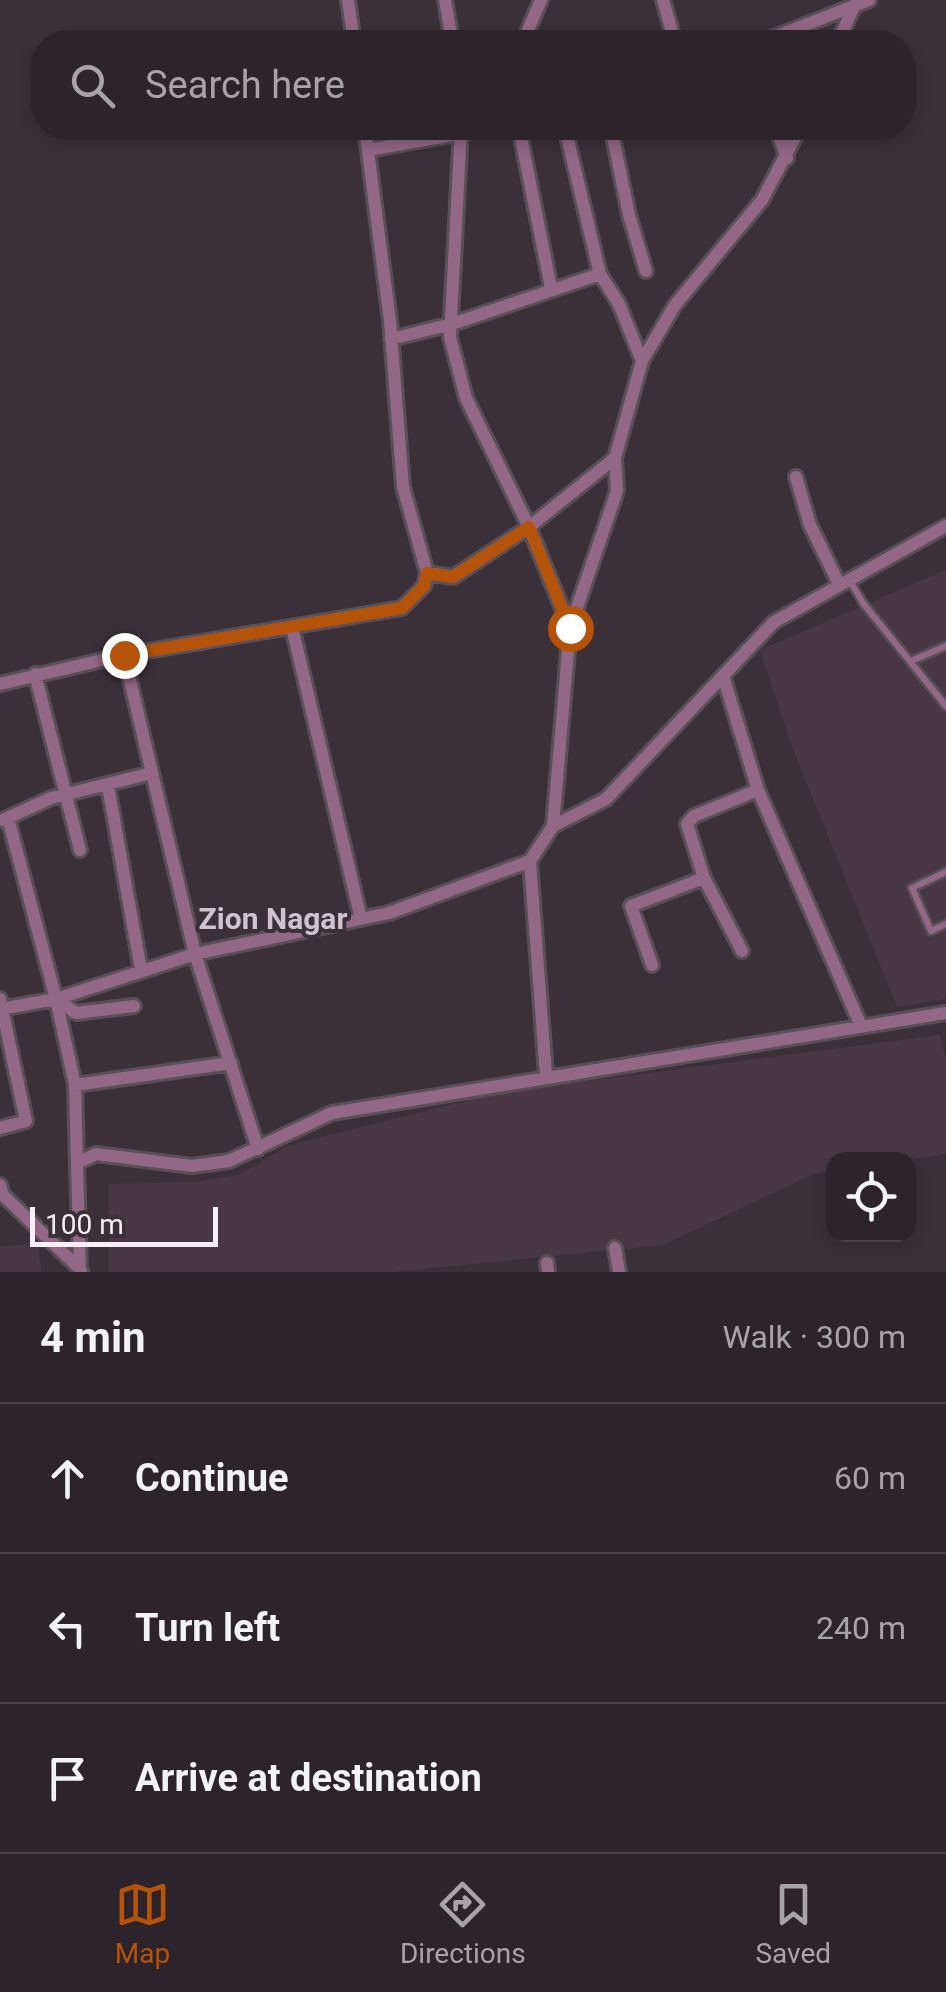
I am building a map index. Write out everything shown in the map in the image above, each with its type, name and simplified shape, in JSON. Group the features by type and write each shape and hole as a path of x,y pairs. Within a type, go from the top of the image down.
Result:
{"street":[{"path":"348,0 352,30"},
{"path":"445,0 449,30"},
{"path":"528,30 542,0"},
{"path":"662,0 671,30"},
{"path":"790,30 856,2 870,0"},
{"path":"843,30 856,2"},
{"path":"0,684 124,655 402,608 424,586 427,573 403,487 391,338 367,140"},
{"path":"368,150 414,140"},
{"path":"461,140 450,337 466,398 529,527 570,628"},
{"path":"520,140 551,288"},
{"path":"568,140 600,274 619,304 642,361"},
{"path":"613,140 628,215 646,271"},
{"path":"780,140 787,158"},
{"path":"0,1128 26,1121 1,1006 56,999 195,954 389,914 530,861 553,826 570,628 617,490 615,458 642,361 675,305 762,200 795,140"},
{"path":"391,338 452,324 600,274"},
{"path":"427,573 453,577 529,527 615,458"},
{"path":"796,477 810,525 844,581"},
{"path":"553,826 606,799 774,622 946,526"},
{"path":"292,626 361,919"},
{"path":"124,655 195,954 258,1148"},
{"path":"35,674 80,850"},
{"path":"723,676 758,790 861,1026"},
{"path":"80,1271 75,1085 56,999 4,820 66,796 152,773"},
{"path":"108,786 140,970"},
{"path":"742,951 704,878 687,824 694,816 758,790"},
{"path":"530,861 546,1075"},
{"path":"652,966 631,906 704,878"},
{"path":"56,999 76,1013 134,1006"},
{"path":"77,1163 96,1154 192,1166 229,1161 332,1113 946,1012"},
{"path":"75,1085 230,1063"},
{"path":"0,1185 4,1195 80,1271"},
{"path":"615,1248 618,1272"}],"lane":[{"path":"844,581 946,706"},
{"path":"911,661 946,646"},
{"path":"946,872 912,888 931,931 946,924"}],"shaded area":[{"path":"946,570 946,999 897,1007 793,749 760,650"},
{"path":"940,1035 946,1060 946,1154 916,1159 916,1152 826,1152 826,1172 813,1174 663,1245 393,1272 109,1272 109,1184 194,1182 239,1175 287,1146 497,1093"},
{"path":"38,1244 41,1272 0,1272 0,1246"}],"district":[{"name":"Zion Nagar","path":"273,919"}],"route":[{"path":"124,655 402,608 424,586 427,573 453,577 529,527 570,628"}]}
